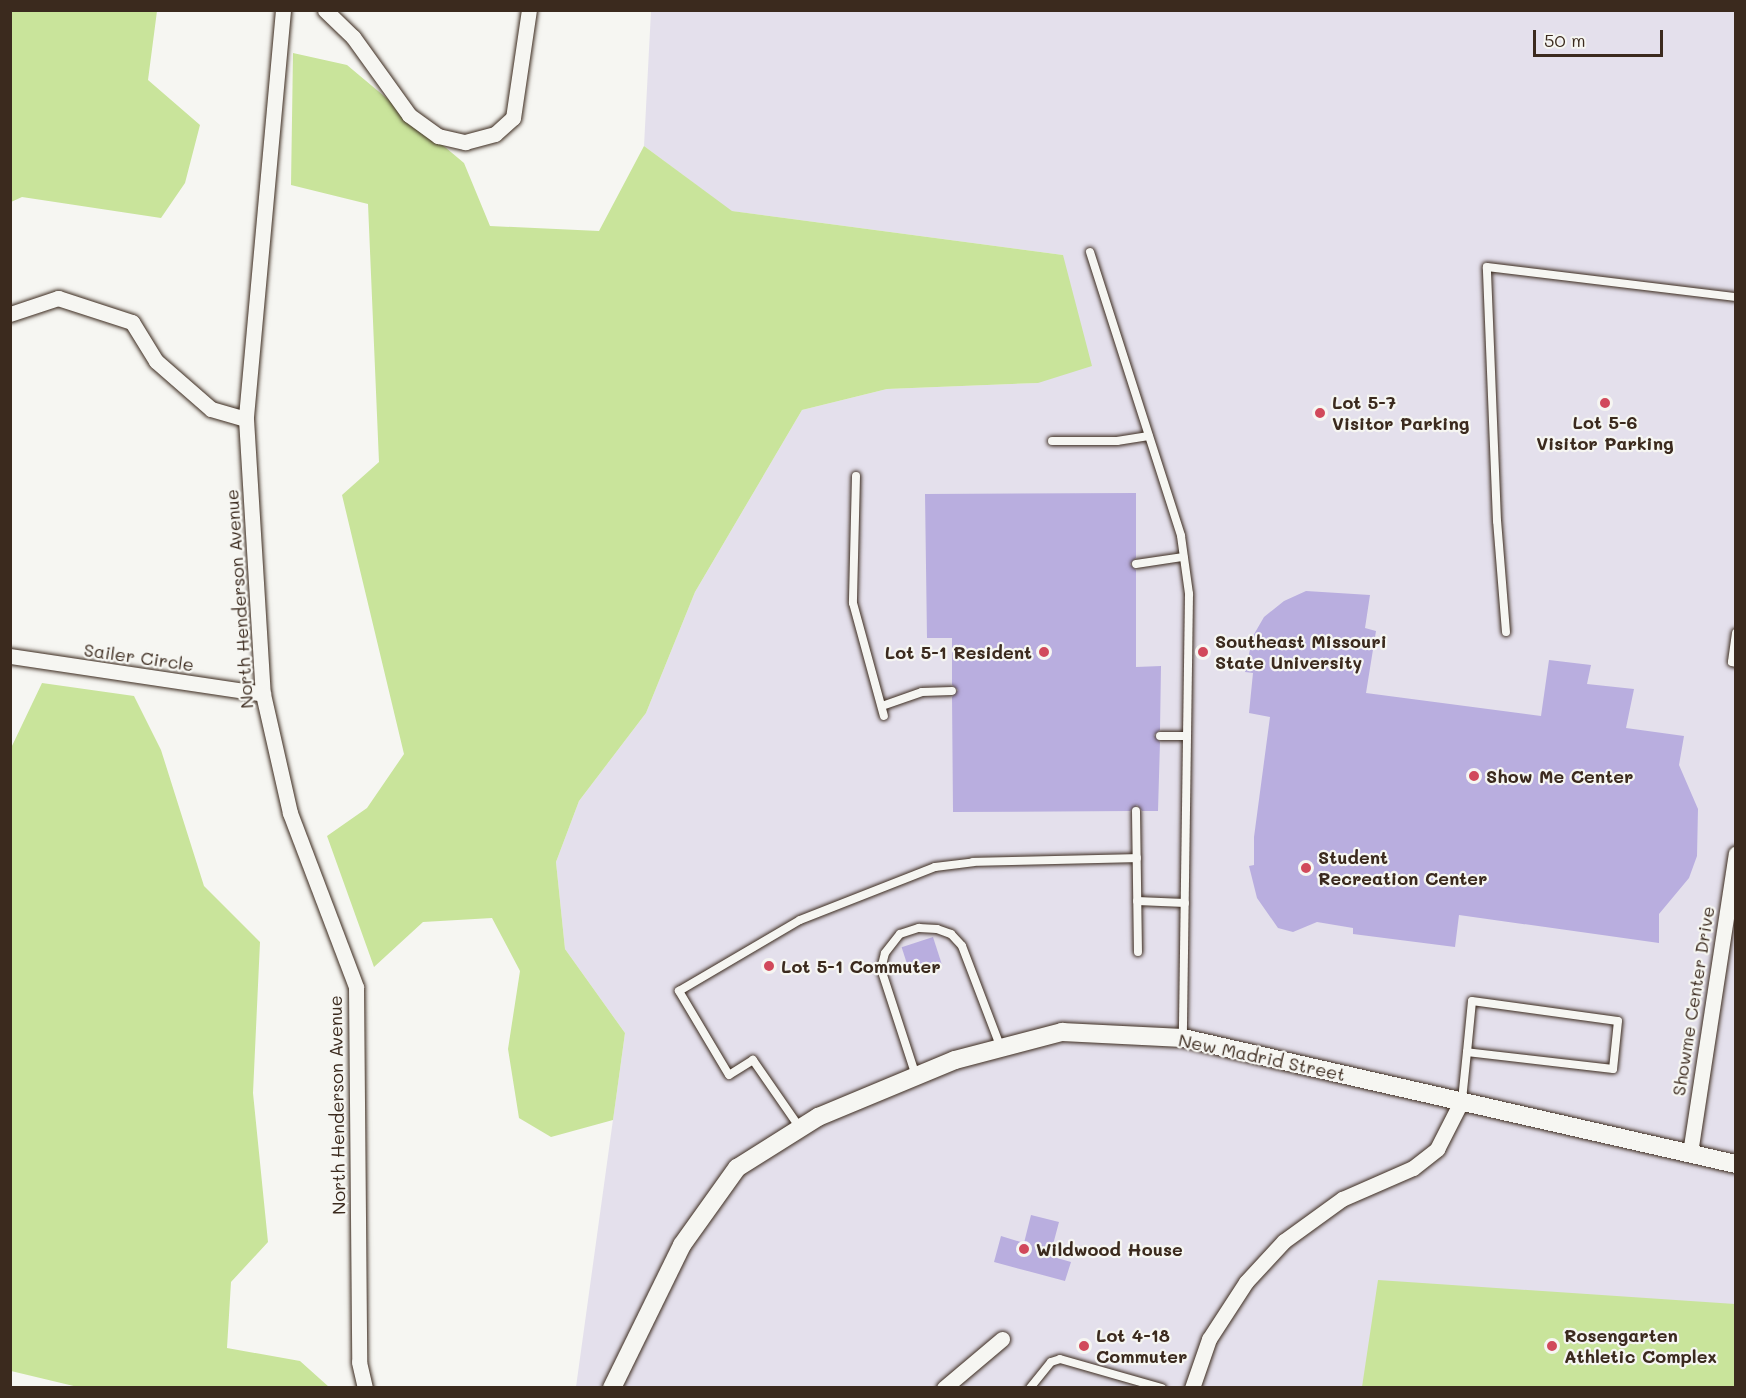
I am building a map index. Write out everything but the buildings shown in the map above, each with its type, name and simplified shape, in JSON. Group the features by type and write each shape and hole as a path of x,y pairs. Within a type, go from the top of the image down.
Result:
{"street":[{"name":"North Henderson Avenue","path":"283,10 246,419 262,694 290,813 356,987 359,1362 365,1388"},
{"path":"325,10 353,38 409,115 438,136 465,142 495,134 513,118 520,87 529,10"},
{"path":"10,314 58,298 132,322 156,361 211,409 246,419"},
{"name":"Sailer Circle","path":"10,656 262,694"},
{"name":"Showme Center Drive","path":"1690,1153 1736,854"},
{"name":"New Madrid Street","path":"612,1388 682,1245 737,1168 800,1128 916,1076 955,1060 1062,1032 1183,1038 1736,1164"},
{"path":"1192,1388 1209,1339 1246,1282 1284,1241 1342,1199 1413,1168 1437,1149 1462,1100"},
{"path":"944,1388 1002,1339"}],"lane":[{"path":"1090,252 1181,536 1189,594 1183,1038"},
{"path":"1506,632 1497,521 1487,267 1736,297"},
{"path":"1052,441 1117,441 1149,436"},
{"path":"856,476 853,603 884,716"},
{"path":"1136,564 1183,557"},
{"path":"1736,633 1732,662 1736,663"},
{"path":"882,706 922,692 952,691"},
{"path":"1160,736 1187,736"},
{"path":"1136,811 1138,952"},
{"path":"800,1128 753,1060 729,1075 679,991 800,920 935,867 973,862 1137,858"},
{"path":"1137,901 1185,903"},
{"path":"916,1076 881,969 885,953 900,934 919,928 937,929 951,934 962,946 1001,1048"},
{"path":"1462,1100 1467,1052 1473,1001 1618,1021 1613,1069 1467,1052"},
{"path":"1030,1388 1050,1362 1060,1359 1162,1388"}],"shaded area":[{"name":"Southeast Missouri State University","path":"651,11 1735,11 1735,1387 576,1387 625,1033 565,949 556,862 579,801 646,713 695,592 802,410 887,389 1038,383 1063,255 731,211 644,146"}],"green space":[{"path":"10,11 157,11 148,80 200,125 185,183 161,218 22,197 11,202"},
{"path":"293,53 347,65 464,163 490,226 599,231 644,146 732,211 1063,255 1092,366 1038,383 887,389 802,410 695,592 646,713 579,801 556,862 565,949 625,1033 613,1120 551,1137 519,1118 508,1049 520,971 492,918 423,922 374,967 327,836 367,808 404,754 342,495 379,462 368,204 291,185"},
{"path":"42,683 134,696 161,750 204,886 260,942 253,1093 268,1242 231,1282 227,1348 300,1361 329,1387 82,1388 11,1371 11,748"},
{"name":"Rosengarten Athletic Complex","path":"1378,1280 1735,1304 1735,1387 1362,1387"}],"place":[{"name":"Lot 5-6 Visitor Parking","path":"1605,403"},
{"name":"Lot 5-7 Visitor Parking","path":"1320,413"},
{"name":"Lot 5-1 Resident","path":"1044,652"},
{"name":"Southeast Missouri State University","path":"1203,652"},
{"name":"Show Me Center","path":"1474,776"},
{"name":"Student Recreation Center","path":"1306,868"},
{"name":"Lot 5-1 Commuter","path":"769,966"},
{"name":"Wildwood House","path":"1024,1249"},
{"name":"Lot 4-18 Commuter","path":"1084,1346"},
{"name":"Rosengarten Athletic Complex","path":"1552,1346"}]}
